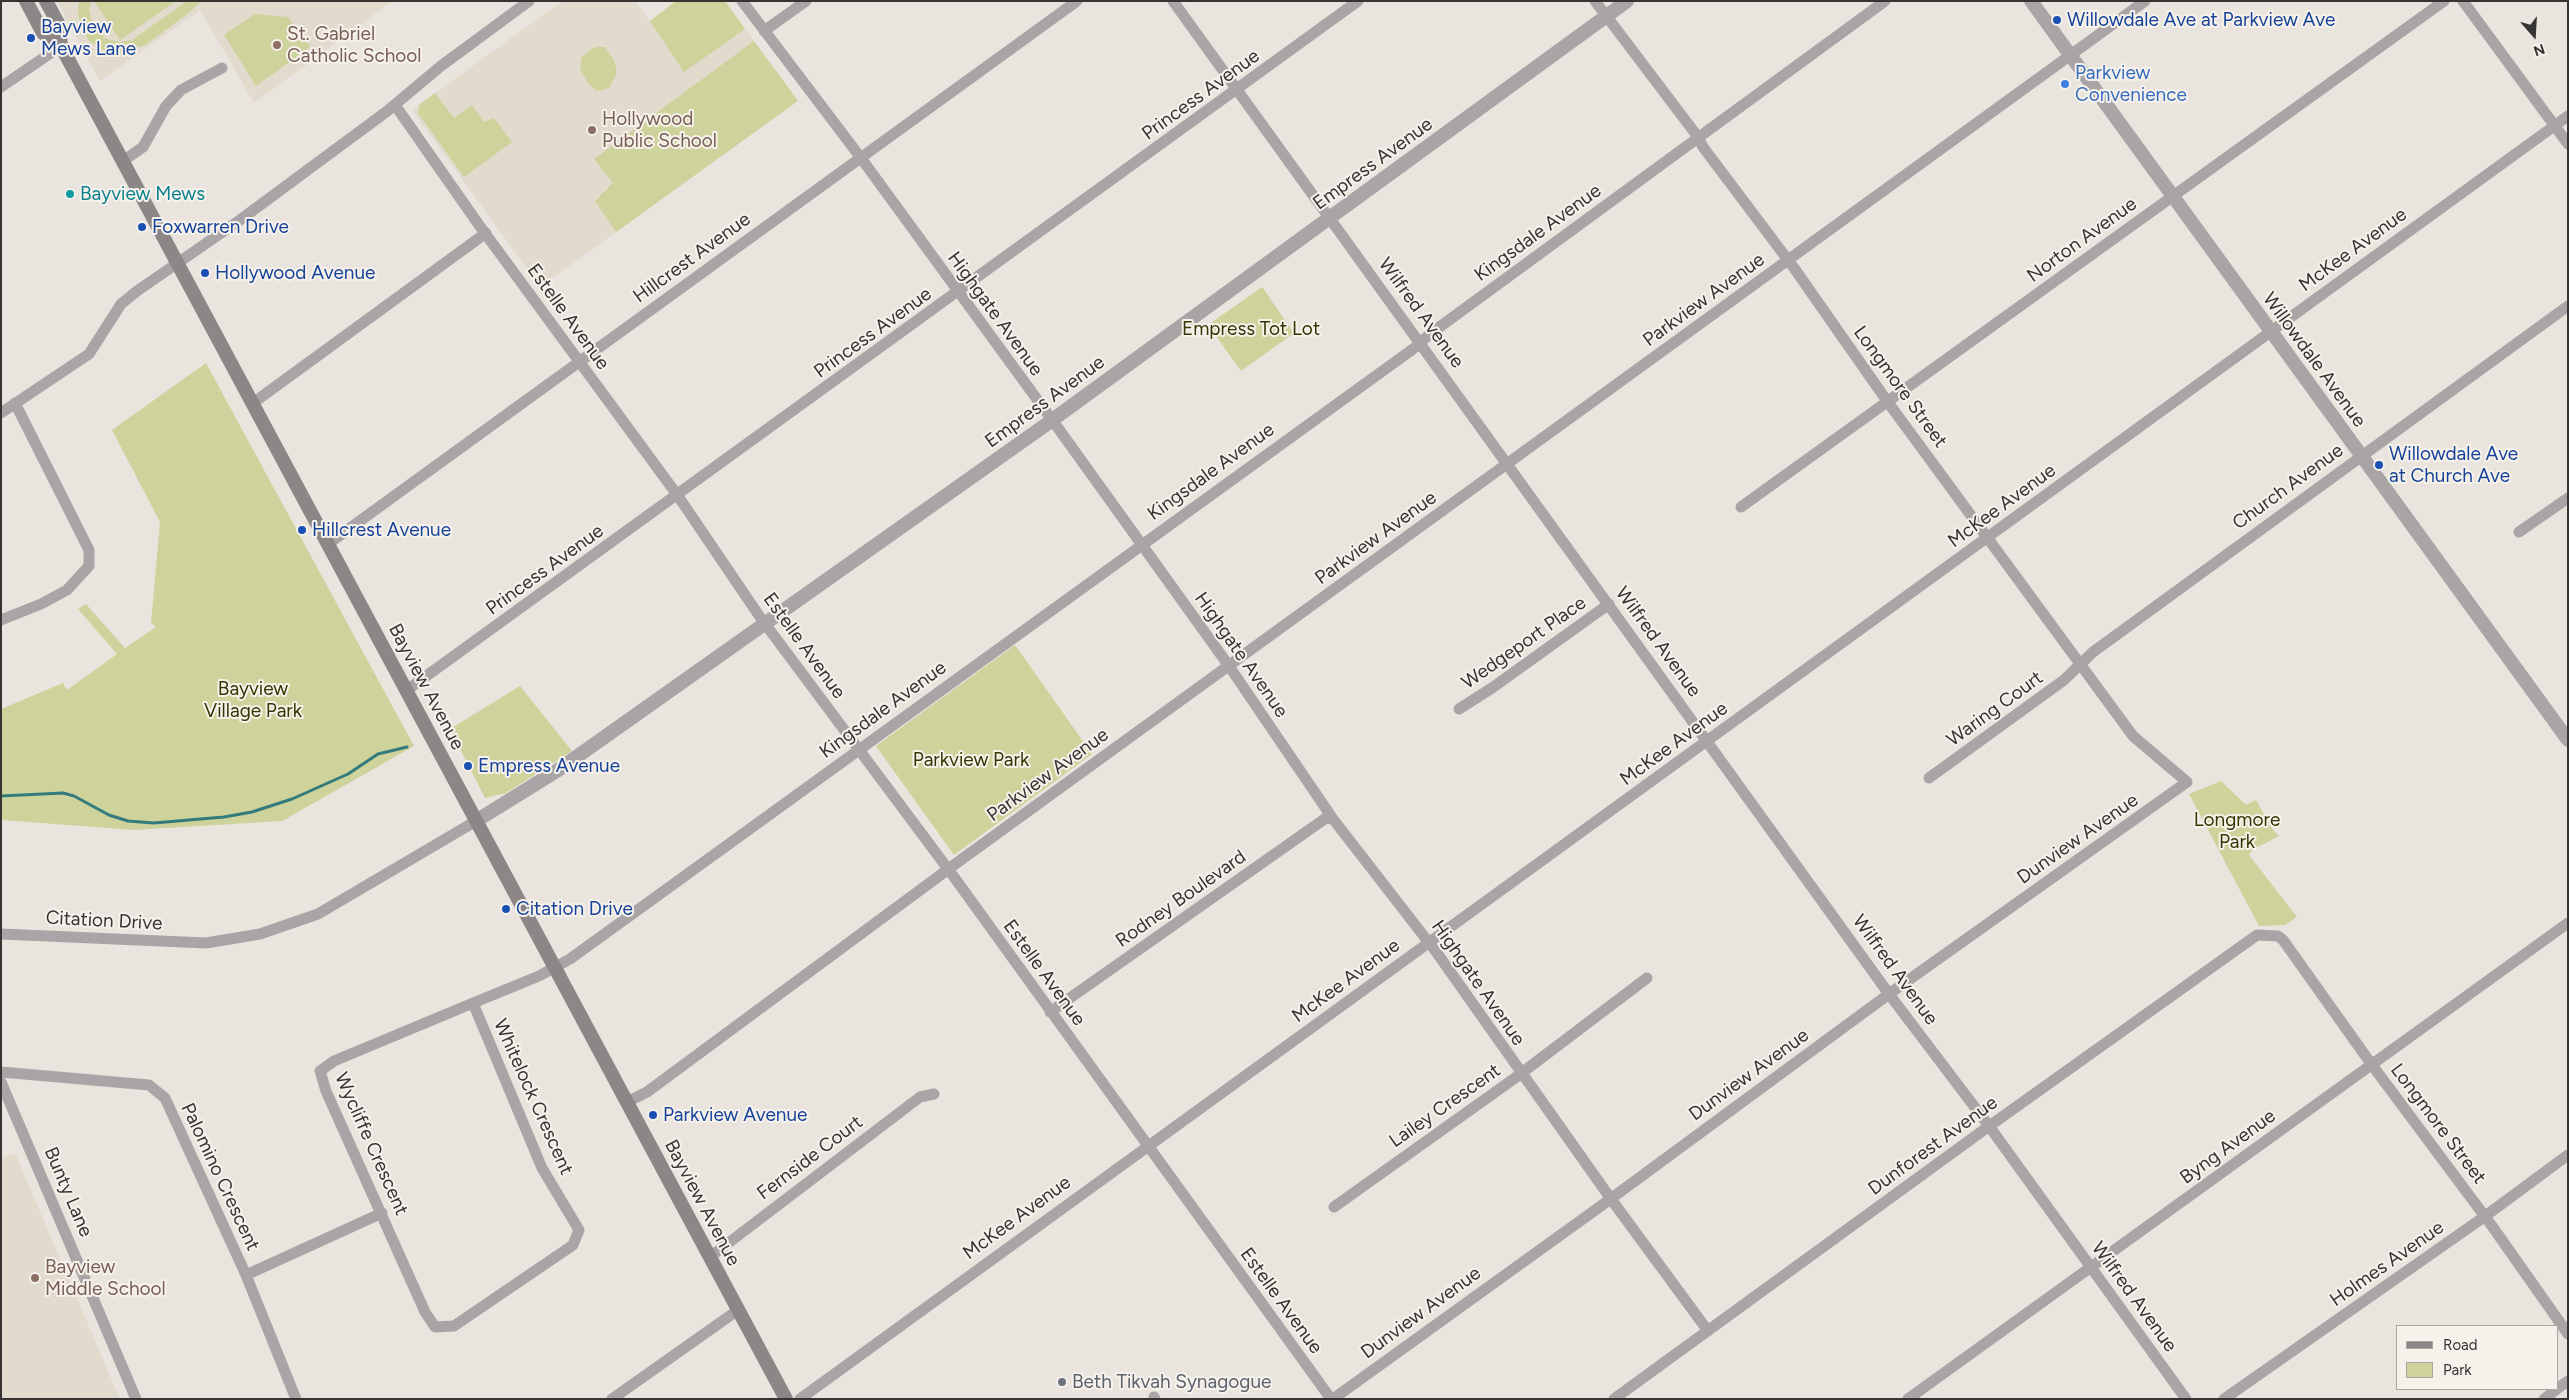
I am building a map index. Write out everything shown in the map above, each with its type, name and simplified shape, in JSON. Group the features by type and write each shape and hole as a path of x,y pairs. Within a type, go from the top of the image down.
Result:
{"main road":[{"name":"Bayview Avenue","path":"26,1 43,33 61,46"},
{"name":"Bayview Avenue","path":"46,1 59,25 61,46 786,1399"}],"street":[{"path":"1,413 89,354 121,304 240,220 395,105 441,66 529,1"},
{"name":"Highgate Avenue","path":"742,1 861,158 1052,420 1140,545 1229,666 1333,818 1429,943 1521,1074 1708,1331"},
{"path":"764,31 806,1"},
{"name":"Hillcrest Avenue","path":"328,544 1077,1"},
{"name":"Wilfred Avenue","path":"1173,1 1421,342 1889,994 1989,1126 2186,1399"},
{"name":"Princess Avenue","path":"407,690 678,496 1358,1"},
{"name":"Longmore Street","path":"1595,1 1698,137 1702,147 1788,261 1887,401 2133,736 2187,782"},
{"name":"Empress Avenue","path":"476,821 558,770 766,625 1052,420 1627,1"},
{"name":"Kingsdale Avenue","path":"555,968 1421,342 1885,1"},
{"name":"Willowdale Avenue","path":"2031,1 2568,740"},
{"name":"Parkview Avenue","path":"627,1102 647,1092 948,869 2145,1"},
{"name":"Norton Avenue","path":"1741,507 2444,1"},
{"path":"2463,1 2568,144"},
{"path":"1,87 61,46"},
{"path":"123,161 143,147 166,106 181,90 222,68"},
{"name":"Estelle Avenue","path":"395,105 579,362 678,496 766,625 948,869 1332,1399"},
{"name":"McKee Avenue","path":"800,1399 2568,116"},
{"path":"253,403 486,233"},
{"name":"Church Avenue","path":"2080,665 2092,652 2568,306"},
{"path":"1,620 41,604 67,590 88,566 89,550 15,403"},
{"path":"2519,532 2568,498"},
{"name":"Wedgeport Place","path":"1459,709 1492,688 1609,604"},
{"name":"Waring Court","path":"1929,778 2064,680 2080,665"},
{"name":"Dunview Avenue","path":"1332,1399 1611,1199 1889,994 2187,782"},
{"name":"Rodney Boulevard","path":"1050,1012 1326,818 1333,818"},
{"name":"Citation Drive","path":"1,934 206,943 260,934 318,914 476,821"},
{"name":"Byng Avenue","path":"1908,1399 2568,923"},
{"name":"Dunforest Avenue","path":"1614,1399 1989,1126 2257,935 2278,936"},
{"name":"Longmore Street","path":"2278,936 2284,940 2372,1065 2484,1216 2568,1334"},
{"name":"Wycliffe Crescent","path":"435,1327 425,1312 326,1091 320,1071 334,1060 555,968"},
{"name":"Lailey Crescent","path":"1334,1206 1521,1074 1647,978"},
{"name":"Whitelock Crescent","path":"435,1327 454,1326 462,1321 573,1245 579,1230 542,1168 473,1003"},
{"name":"Palomino Crescent","path":"1,1072 149,1085 165,1098 246,1275 296,1399"},
{"name":"Bunty Lane","path":"1,1082 136,1399"},
{"name":"Fernside Court","path":"710,1256 920,1096 934,1094"},
{"name":"Holmes Avenue","path":"2224,1399 2568,1155"},
{"path":"246,1275 382,1213"},
{"path":"612,1399 738,1310"},
{"path":"2544,1399 2557,1390"}],"shaded area":[{"name":"St. Gabriel Catholic School","path":"57,1 393,1 254,103 200,10 100,81"},
{"name":"Hollywood Public School","path":"562,1 635,1 650,21 676,1 725,1 798,101 540,287 412,110"},
{"name":"Bayview Middle School","path":"15,1153 120,1399 1,1399 1,1158"}],"green space":[{"path":"79,1 91,1 89,10 95,30 107,39 119,42 132,40 187,1 201,1 190,12 145,45 118,53 102,50 89,41 81,27 78,12"},
{"path":"94,1 176,1 120,40"},
{"path":"676,1 725,1 745,29 684,72 650,21"},
{"path":"255,14 288,17 310,47 256,86 224,35"},
{"path":"754,41 798,101 616,232 595,201 613,183 594,159"},
{"path":"597,47 605,47 614,60 617,73 609,88 597,91 588,83 580,69 582,57"},
{"path":"435,93 454,118 472,105 484,122 494,118 512,142 464,177 418,113 420,104"},
{"name":"Empress Tot Lot","path":"1262,287 1294,333 1241,371 1208,325"},
{"name":"Bayview Village Park","path":"206,363 414,746 282,821 135,830 1,820 1,709 63,683 67,690 117,654 78,609 86,604 125,648 156,627 151,623 160,522 112,430"},
{"name":"Parkview Park","path":"1015,645 1092,754 954,855 876,746"},
{"path":"520,686 572,751 506,793 485,798 450,729"},
{"name":"Longmore Park","path":"2221,781 2246,805 2256,800 2273,830 2279,836 2252,850 2249,855 2297,917 2285,925 2259,926 2189,794"}],"waterway":[{"path":"1,796 63,793 74,796 109,815 128,821 154,823 224,817 252,812 292,799 348,774 378,754 407,747"}],"place":[{"name":"Willowdale Ave at Parkview Ave","path":"2057,20"},
{"name":"Bayview Mews Lane","path":"31,38"},
{"name":"St. Gabriel Catholic School","path":"277,45"},
{"name":"Parkview Convenience","path":"2065,84"},
{"name":"Hollywood Public School","path":"592,130"},
{"name":"Bayview Mews","path":"70,194"},
{"name":"Foxwarren Drive","path":"142,227"},
{"name":"Hollywood Avenue","path":"205,273"},
{"name":"Willowdale Ave at Church Ave","path":"2379,465"},
{"name":"Hillcrest Avenue","path":"302,530"},
{"name":"Empress Avenue","path":"468,766"},
{"name":"Citation Drive","path":"506,909"},
{"name":"Parkview Avenue","path":"653,1115"},
{"name":"Bayview Middle School","path":"35,1278"},
{"name":"Beth Tikvah Synagogue","path":"1062,1382"}]}
